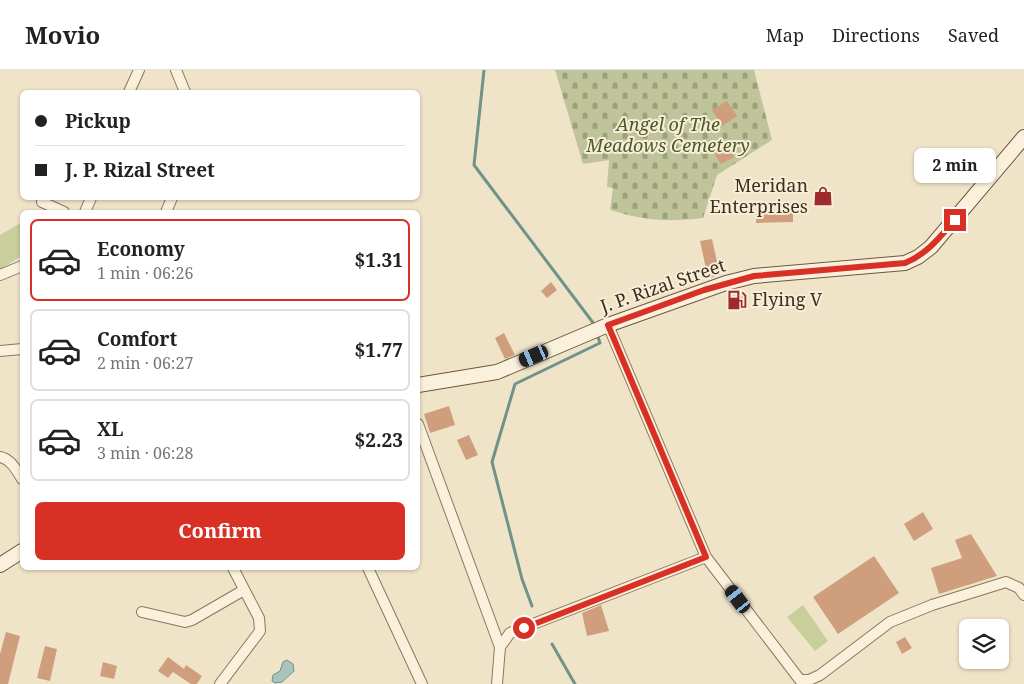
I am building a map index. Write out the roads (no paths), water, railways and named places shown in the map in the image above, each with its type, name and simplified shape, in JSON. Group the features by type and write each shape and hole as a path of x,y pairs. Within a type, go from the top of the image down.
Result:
{"main road":[{"name":"J. P. Rizal Street","path":"420,385 497,372 608,325 704,290 754,276 905,263 918,257 931,247 1024,137"},
{"path":"0,565 20,552"}],"street":[{"path":"130,90 138,70"},
{"path":"176,70 184,90"},
{"path":"42,202 60,210"},
{"path":"0,275 20,267"},
{"path":"608,325 706,557 800,680 809,680 820,675 890,622 932,605 1006,582 1019,588 1024,594"},
{"path":"0,350 20,349"},
{"path":"420,429 500,647 497,684"},
{"path":"0,457 11,463 20,476"},
{"path":"500,647 510,633 706,557"},
{"path":"220,684 260,631 259,618 234,570"},
{"path":"369,570 422,684"},
{"path":"142,612 185,622 192,620 244,590"}],"water":[{"path":"287,660 293,664 294,671 282,682 275,683 272,681 273,675 280,671 283,662"}],"waterway":[{"path":"484,70 474,165 594,324"},
{"path":"532,606 522,579 492,462 515,384 600,343 598,337"},
{"path":"552,644 575,684"}],"place":[{"name":"Meridan Enterprises","path":"823,196"},
{"name":"Flying V","path":"737,300"}],"park label":[{"name":"Angel of The Meadows Cemetery","path":"668,135"}]}
